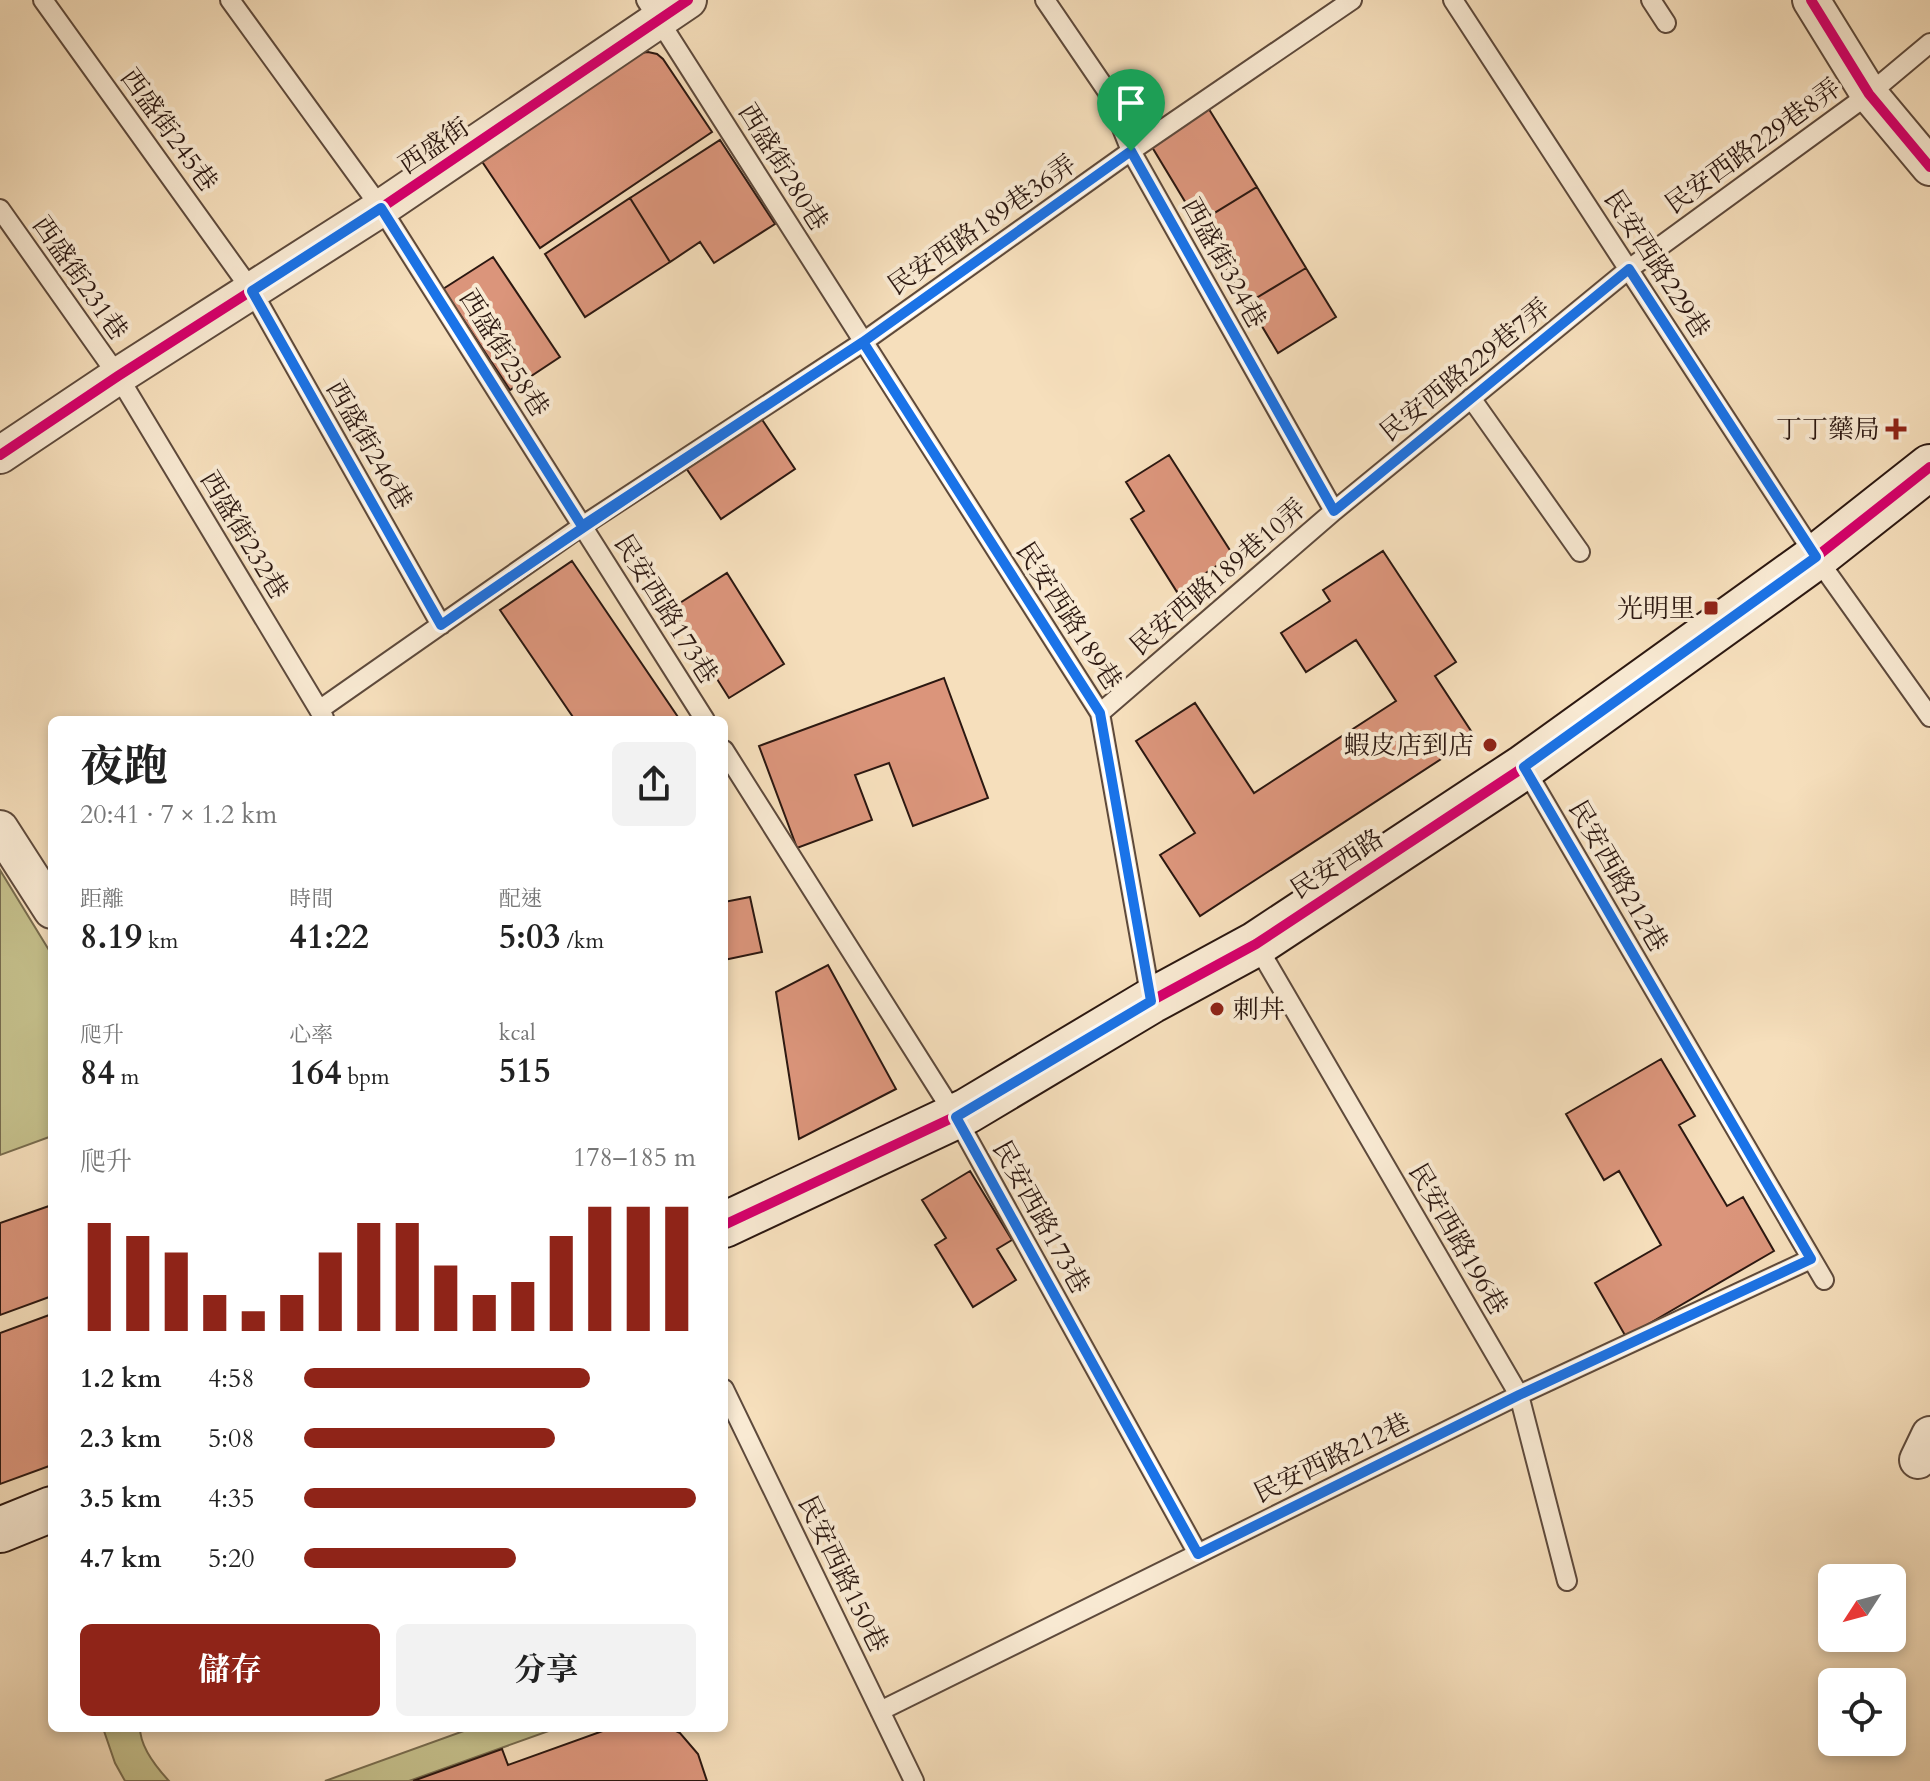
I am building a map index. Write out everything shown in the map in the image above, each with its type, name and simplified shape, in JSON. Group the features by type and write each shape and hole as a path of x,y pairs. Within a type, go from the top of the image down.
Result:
{"street":[{"name":"西盛街","path":"0,455 381,208 652,10 688,0"},
{"path":"1811,0 1869,94 1930,167"},
{"name":"民安西路","path":"728,1223 956,1117 1151,1001 1256,944 1524,767 1816,557 1930,467"},
{"path":"0,829 48,904"},
{"path":"0,1530 48,1511"}],"lane":[{"name":"西盛街245巷","path":"43,0 252,291"},
{"name":"西盛街258巷","path":"230,0 381,208 582,526"},
{"name":"西盛街324巷","path":"1045,0 1107,91 1131,151 1334,511"},
{"name":"民安西路189巷36弄","path":"322,715 441,625 582,526 863,342 1131,151 1352,0"},
{"name":"民安西路229巷","path":"1453,0 1816,557 1930,717"},
{"path":"1651,0 1666,23"},
{"name":"西盛街280巷","path":"652,10 863,342"},
{"name":"民安西路229巷8弄","path":"1629,269 1869,94 1930,43"},
{"name":"西盛街231巷","path":"0,209 118,376"},
{"name":"民安西路229巷7弄","path":"1334,511 1629,269"},
{"name":"西盛街246巷","path":"252,291 441,625"},
{"name":"民安西路189巷","path":"863,342 1100,713 1151,1001"},
{"name":"西盛街232巷","path":"118,376 322,715"},
{"path":"1471,398 1580,552"},
{"name":"民安西路189巷10弄","path":"1100,713 1334,511"},
{"name":"民安西路173巷","path":"582,526 702,716"},
{"name":"民安西路173巷","path":"728,756 956,1117 1198,1554"},
{"name":"民安西路212巷","path":"1524,767 1824,1280"},
{"name":"民安西路196巷","path":"1256,944 1519,1395 1567,1581"},
{"name":"民安西路212巷","path":"880,1711 1519,1395 1811,1259"},
{"name":"民安西路150巷","path":"728,1397 914,1781"}],"shaded area":[{"path":"0,870 48,948 48,1137 0,1155"},
{"path":"104,1732 141,1732 146,1750 169,1781 125,1781"},
{"path":"461,1732 546,1732 409,1781 325,1781"}],"building":[{"path":"648,52 663,59 712,132 540,248 481,160 640,53"},
{"path":"1207,106 1257,187 1198,223 1149,142"},
{"path":"720,140 775,224 714,263 700,242 670,262 630,198"},
{"path":"1257,187 1306,268 1248,303 1198,223"},
{"path":"630,198 670,262 585,317 545,254"},
{"path":"493,257 560,357 510,390 443,289"},
{"path":"1306,268 1336,317 1278,353 1248,303"},
{"path":"761,418 795,469 721,519 686,468"},
{"path":"1169,455 1233,555 1177,592 1131,519 1144,511 1126,482"},
{"path":"1383,551 1456,662 1435,676 1475,737 1200,916 1160,855 1195,833 1136,741 1195,703 1254,793 1396,701 1356,640 1306,672 1281,633 1330,601 1323,590"},
{"path":"572,561 677,716 572,716 500,610"},
{"path":"727,573 784,664 729,698 672,608"},
{"path":"944,678 988,798 913,826 889,763 855,775 872,820 797,848 759,746"},
{"path":"750,897 762,952 728,959 728,901"},
{"path":"828,965 896,1089 799,1139 776,992"},
{"path":"1661,1059 1695,1116 1679,1125 1727,1206 1743,1197 1774,1251 1626,1337 1595,1283 1661,1245 1619,1171 1604,1180 1566,1114"},
{"path":"970,1171 1012,1240 997,1249 1016,1280 973,1307 935,1245 946,1238 922,1200"},
{"path":"48,1206 48,1297 0,1315 0,1223"},
{"path":"48,1315 48,1466 0,1484 0,1333"},
{"path":"600,1732 678,1732 698,1754 707,1781 413,1781 502,1749 508,1765"}],"cycle path":[{"path":"0,455 381,208 688,0"},
{"path":"1811,0 1869,94 1930,167"},
{"path":"728,1223 967,1111 1151,1001 1256,944 1524,767 1816,557 1930,467"}],"place":[{"name":"丁丁藥局","path":"1896,429"},
{"name":"光明里","path":"1711,608"},
{"name":"蝦皮店到店","path":"1490,745"},
{"name":"刺丼","path":"1217,1009"}],"route":[{"path":"1131,151 863,342 582,526 381,208 252,291 441,625 582,526 769,403 863,342 1100,713 1151,1001 956,1117 1198,1554 1519,1395 1811,1259 1524,767 1816,557 1629,269 1334,511 1131,151"}]}
